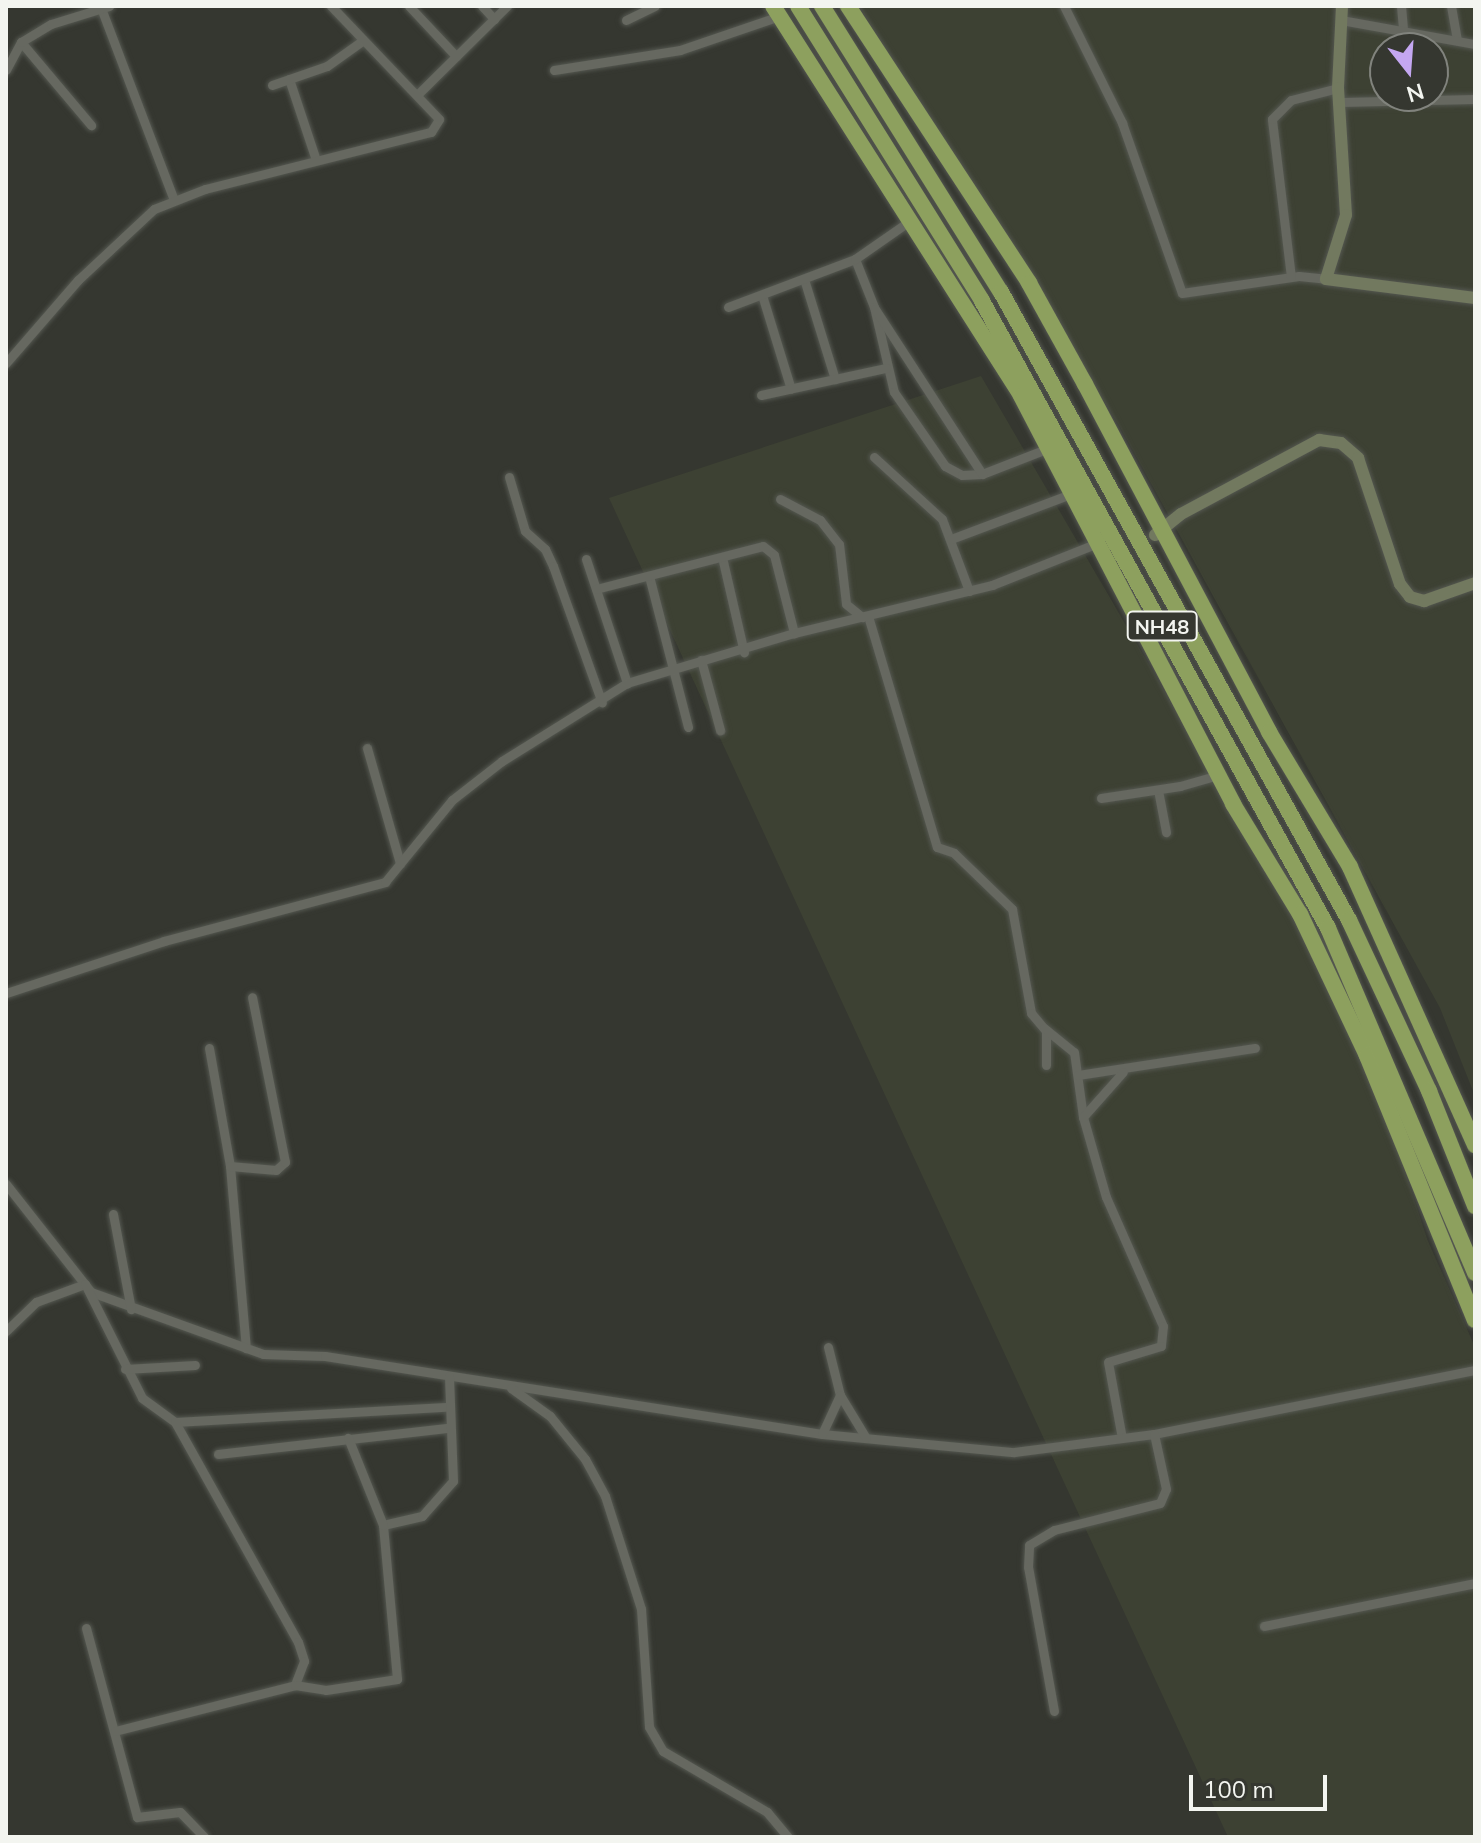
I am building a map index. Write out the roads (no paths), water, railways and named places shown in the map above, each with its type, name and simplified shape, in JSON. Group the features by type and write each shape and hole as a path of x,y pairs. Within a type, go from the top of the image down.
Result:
{"highway":[{"name":"NH48","path":"798,6 982,301 1328,928 1475,1273"},
{"name":"NH48","path":"822,6 1001,292 1342,907 1429,1091 1475,1206"},
{"path":"848,6 1029,283 1158,533 1269,732 1350,867 1475,1145"},
{"path":"777,11 1021,396 1068,495 1095,544 1109,559 1218,775 1307,928 1367,1056 1475,1320"}],"street":[{"path":"6,363 78,280 154,209 174,200 316,160 431,132 439,119 331,6"},
{"path":"409,6 456,56"},
{"path":"482,6 494,19"},
{"path":"417,95 507,6"},
{"path":"626,20 655,6"},
{"path":"1064,6 1122,123 1182,293 1291,277 1475,298"},
{"path":"1326,279 1346,215 1338,88 1342,6"},
{"path":"1401,6 1403,31"},
{"path":"1451,6 1457,40"},
{"path":"6,70 21,42 51,24 105,7 174,200"},
{"path":"554,70 680,50 777,11"},
{"path":"1341,20 1475,44"},
{"path":"272,85 327,66 362,41"},
{"path":"21,42 91,125"},
{"path":"289,79 316,160"},
{"path":"1291,277 1272,119 1291,100 1338,88"},
{"path":"1341,102 1475,99"},
{"path":"728,307 855,259 911,220"},
{"path":"855,259 874,307 886,368 901,406 945,466 962,475 982,474 1046,449"},
{"path":"804,279 835,379"},
{"path":"762,295 791,389"},
{"path":"874,307 982,474"},
{"path":"761,395 886,368"},
{"path":"1158,533 1319,440 1341,443 1358,458 1400,584 1410,597 1424,601 1475,583"},
{"path":"874,457 942,519 969,591"},
{"path":"509,477 525,531 545,549 553,566 602,703"},
{"path":"951,539 1068,495"},
{"path":"780,499 820,520 839,544 846,604 865,616 937,847 954,853 1012,909 1031,1013 1042,1026 1064,1039 1074,1052 1083,1117 1106,1197 1163,1326 1161,1346 1108,1362 1122,1438"},
{"path":"6,993 164,941 385,882 452,800 502,761 602,703 627,683 701,660 744,652 794,633 969,591 1095,544"},
{"path":"596,589 763,546 774,555 794,633"},
{"path":"722,557 744,652"},
{"path":"586,559 627,683"},
{"path":"649,576 676,667 688,727"},
{"path":"701,660 720,730"},
{"path":"367,748 400,863"},
{"path":"1101,798 1158,790 1218,775"},
{"path":"1158,790 1166,832"},
{"path":"230,1166 276,1170 285,1162 252,997"},
{"path":"1042,1026 1046,1065"},
{"path":"209,1048 230,1166 246,1348"},
{"path":"1078,1075 1123,1072 1255,1048"},
{"path":"1083,1117 1123,1072"},
{"path":"6,1184 91,1292 246,1348 822,1434 1014,1452 1154,1434 1475,1370"},
{"path":"113,1214 131,1309"},
{"path":"6,1331 36,1302 85,1284"},
{"path":"85,1284 142,1398 175,1422 298,1642 304,1661 295,1685"},
{"path":"828,1347 840,1395 866,1438"},
{"path":"125,1369 195,1365"},
{"path":"383,1525 422,1516 453,1481 446,1407 449,1376"},
{"path":"508,1386 550,1416 585,1459 605,1496 641,1609 649,1727 663,1751 767,1812 788,1837"},
{"path":"822,1434 840,1395"},
{"path":"175,1422 446,1407"},
{"path":"218,1454 447,1428"},
{"path":"1054,1711 1028,1567 1029,1545 1054,1530 1160,1503 1166,1489 1154,1434"},
{"path":"115,1731 295,1685 326,1690 397,1679 383,1525 348,1438"},
{"path":"1264,1626 1475,1583"},
{"path":"86,1628 137,1817 180,1812 204,1837"}]}
